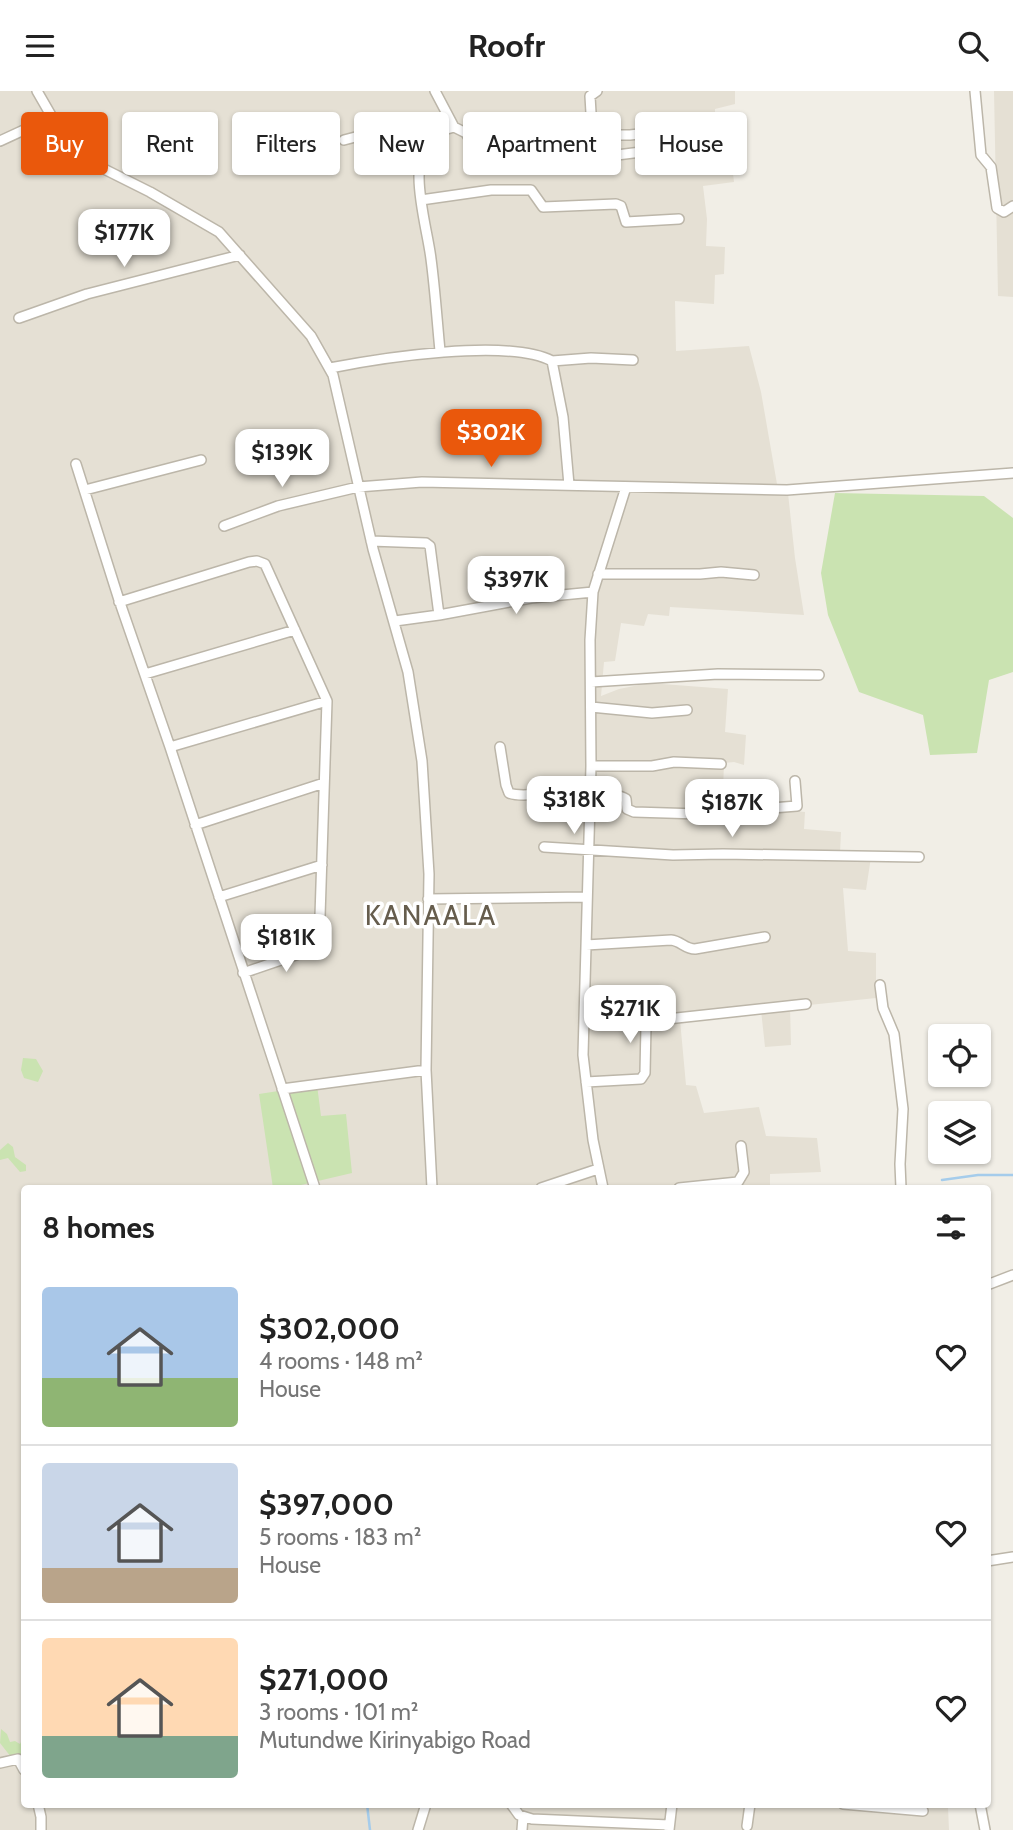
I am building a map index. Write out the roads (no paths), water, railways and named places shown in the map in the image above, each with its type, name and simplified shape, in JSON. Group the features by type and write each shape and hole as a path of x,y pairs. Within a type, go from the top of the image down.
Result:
{"street":[{"path":"37,91 49,112"},
{"path":"435,91 454,127 463,132"},
{"path":"591,112 590,96 597,91"},
{"path":"975,91 981,155 991,167 997,208 1004,212 1013,206"},
{"path":"449,128 454,127"},
{"path":"0,141 21,131"},
{"path":"344,140 354,137"},
{"path":"108,171 212,227 311,336 330,367 337,387 371,541 408,671 422,761 428,838 426,1070 432,1185"},
{"path":"420,175 440,351"},
{"path":"421,200 491,190 531,190 543,207 615,204 621,206 626,222 679,219"},
{"path":"19,318 88,294 240,255"},
{"path":"330,367 440,351 527,353 552,361 591,358 633,360"},
{"path":"552,361 563,417 569,485"},
{"path":"85,490 201,460"},
{"path":"76,464 119,602 170,747 314,1185"},
{"path":"224,526 278,506 358,487 422,482 787,489 1013,473"},
{"path":"602,1185 583,1055 591,767 590,640 593,592 626,487"},
{"path":"371,541 428,544 439,615"},
{"path":"119,602 257,561 265,564 327,701 319,947 243,973"},
{"path":"598,574 721,572 754,575"},
{"path":"395,621 531,598 593,592"},
{"path":"145,674 295,630"},
{"path":"591,682 718,674 819,675"},
{"path":"170,747 327,701"},
{"path":"591,707 652,713 687,710"},
{"path":"500,747 509,793 589,793 624,797 628,809 634,812 730,813 797,806 795,781"},
{"path":"591,767 652,766 674,762 720,764"},
{"path":"195,825 324,783"},
{"path":"544,847 673,855 919,857"},
{"path":"219,897 322,865"},
{"path":"428,899 587,897"},
{"path":"586,945 671,940 679,941 689,949 695,949 765,937"},
{"path":"880,985 883,1008 894,1034 903,1109 901,1185"},
{"path":"586,1081 641,1079 645,1073 646,1025 649,1021 806,1004"},
{"path":"282,1089 426,1070"},
{"path":"708,1185 738,1182 744,1173 741,1146"},
{"path":"550,1185 598,1169"},
{"path":"991,1283 1013,1275"},
{"path":"991,1560 1013,1557"},
{"path":"0,1763 18,1759 21,1764"},
{"path":"39,1808 41,1830"},
{"path":"418,1830 425,1808"},
{"path":"513,1808 523,1817 550,1822 669,1827 671,1808"},
{"path":"747,1826 749,1808"},
{"path":"888,1808 923,1811"},
{"path":"981,1808 985,1830"},
{"path":"522,1830 523,1817"}],"waterway":[{"path":"942,1180 978,1175 1013,1175"},
{"path":"367,1808 370,1830"}],"district":[{"name":"KANAALA","path":"431,915"}]}
